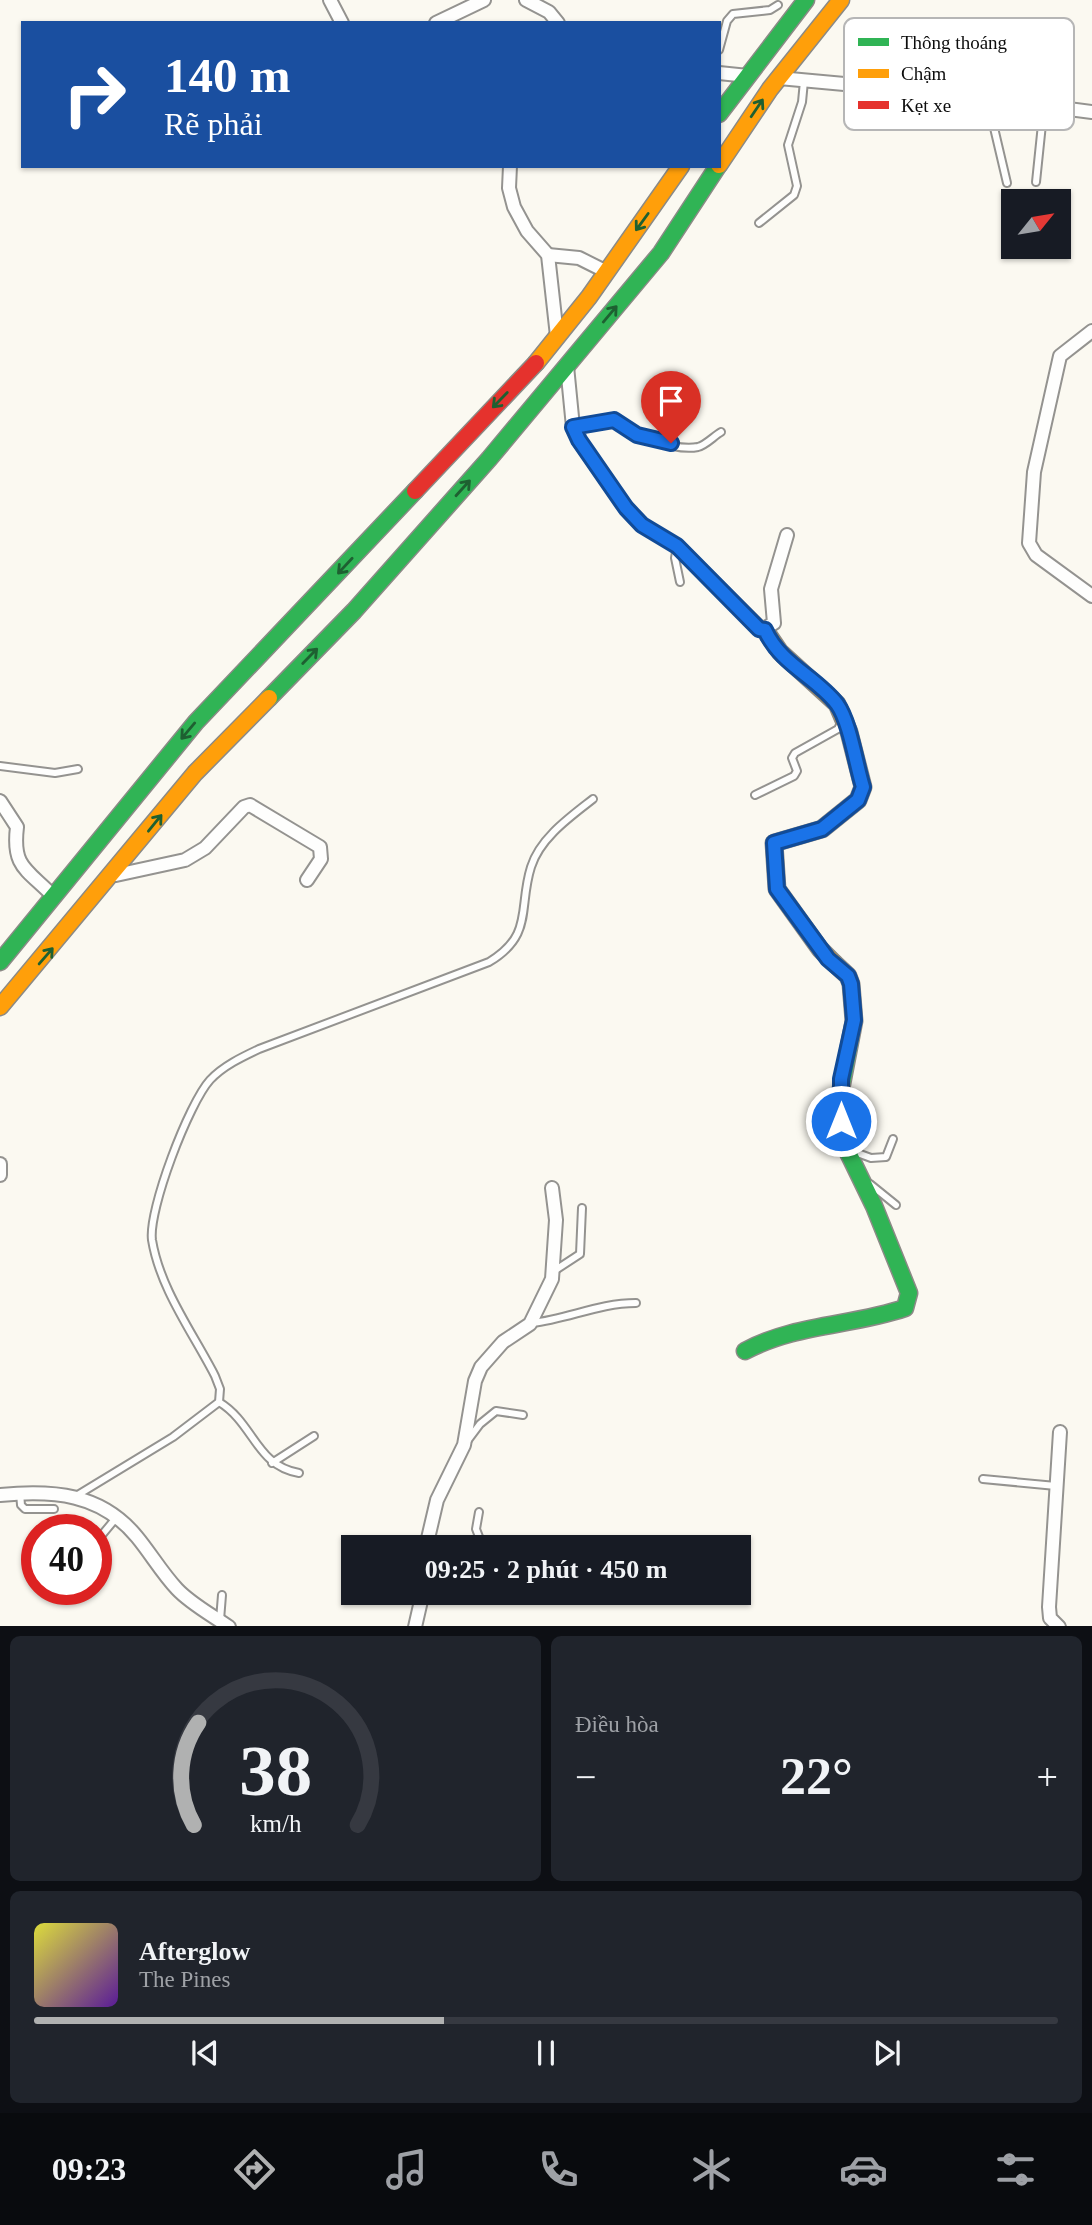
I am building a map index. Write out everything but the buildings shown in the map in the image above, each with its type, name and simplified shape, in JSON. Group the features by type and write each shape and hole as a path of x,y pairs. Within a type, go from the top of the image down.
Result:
{"main road":[{"path":"721,111 806,0"},
{"path":"721,163 779,78 841,0"},
{"path":"0,962 127,805 227,688 537,361 589,297 680,168"},
{"path":"0,1007 195,774 354,611 489,459 661,253 718,168"},
{"path":"745,1351 765,1340 801,1330 905,1308 909,1293 846,1150 840,1094 854,1020 851,984 848,976 820,949 774,882 774,843 822,829 861,794 863,787 842,714 828,693 783,658 765,630"}],"street":[{"path":"330,0 341,21"},
{"path":"440,21 484,0"},
{"path":"526,0 549,12 556,21"},
{"path":"721,73 748,76"},
{"path":"779,78 844,85"},
{"path":"1074,109 1092,111"},
{"path":"510,168 509,188 514,207 527,231 548,255 557,336"},
{"path":"548,255 579,258 605,271"},
{"path":"1092,331 1060,356 1034,472 1029,544 1036,555 1092,596"},
{"path":"567,366 573,427 626,508 642,525 677,546 759,629 765,630 774,623 771,589 788,535"},
{"path":"0,801 18,827 14,852 18,861 54,897"},
{"path":"112,876 185,860 205,848 244,807 250,805 320,847 321,859 307,880"},
{"path":"0,1164 0,1175"},
{"path":"429,1535 437,1500 464,1445 470,1405 481,1367 503,1342 530,1324 537,1314 554,1271 556,1220 552,1188"},
{"path":"1059,1626 1050,1618 1049,1607 1060,1432"},
{"path":"0,1495 50,1492 76,1496 116,1518 135,1534 176,1587 224,1623"},
{"path":"415,1626 420,1605"}],"lane":[{"path":"721,43 727,21 733,14 770,10 778,5"},
{"path":"759,223 794,195 797,186 788,145 802,102 804,81"},
{"path":"994,130 1006,183"},
{"path":"1037,182 1042,130"},
{"path":"573,427 614,420 637,435 687,447 698,447 721,432"},
{"path":"677,546 675,558 680,582"},
{"path":"755,795 794,776 797,771 792,758 794,753 838,729 842,714"},
{"path":"0,766 55,773 78,769"},
{"path":"76,1496 173,1437 219,1402 220,1389 215,1376 174,1301 152,1237 166,1172 201,1093 223,1069 259,1049 489,962 502,954 515,939 524,917 531,866 541,847 556,829 593,799"},
{"path":"846,1150 880,1159 889,1155 893,1139"},
{"path":"858,1174 896,1205"},
{"path":"554,1271 580,1254 582,1208"},
{"path":"530,1324 563,1319 604,1305 636,1303"},
{"path":"219,1402 240,1418 272,1463 281,1470 299,1473"},
{"path":"464,1445 480,1424 496,1411 523,1415"},
{"path":"272,1463 314,1436"},
{"path":"983,1479 1056,1486"},
{"path":"20,1493 21,1506 25,1509 54,1509"},
{"path":"478,1535 476,1529 479,1512"},
{"path":"112,1523 116,1518"},
{"path":"222,1595 224,1623"},
{"path":"419,1611 422,1605"}],"traffic: fast":[{"path":"721,111 806,0"},
{"path":"269,698 354,611 489,459 661,253 717,168"},
{"path":"0,962 196,722 415,491"},
{"path":"745,1351 784,1335 905,1308 909,1293 874,1206 843,1142 840,1094 854,1021 851,984 848,976 834,963"}],"traffic: slow":[{"path":"721,162 770,89 841,0"},
{"path":"536,363 589,297 680,168"},
{"path":"765,630 780,652 837,704 849,732 863,787 858,800 822,829 774,843 777,889 820,949 834,963"},
{"path":"0,1007 195,773 269,698"}],"traffic: jam":[{"path":"415,491 536,363"}],"route":[{"path":"671,443 637,435 614,420 601,420 573,427 626,508 642,525 677,546 759,629 765,630 783,658 828,693 842,714 863,787 858,800 831,824 812,833 780,839 774,843 774,882 777,889 828,959 848,976 851,984 854,1020 841,1079 841,1121"}]}
